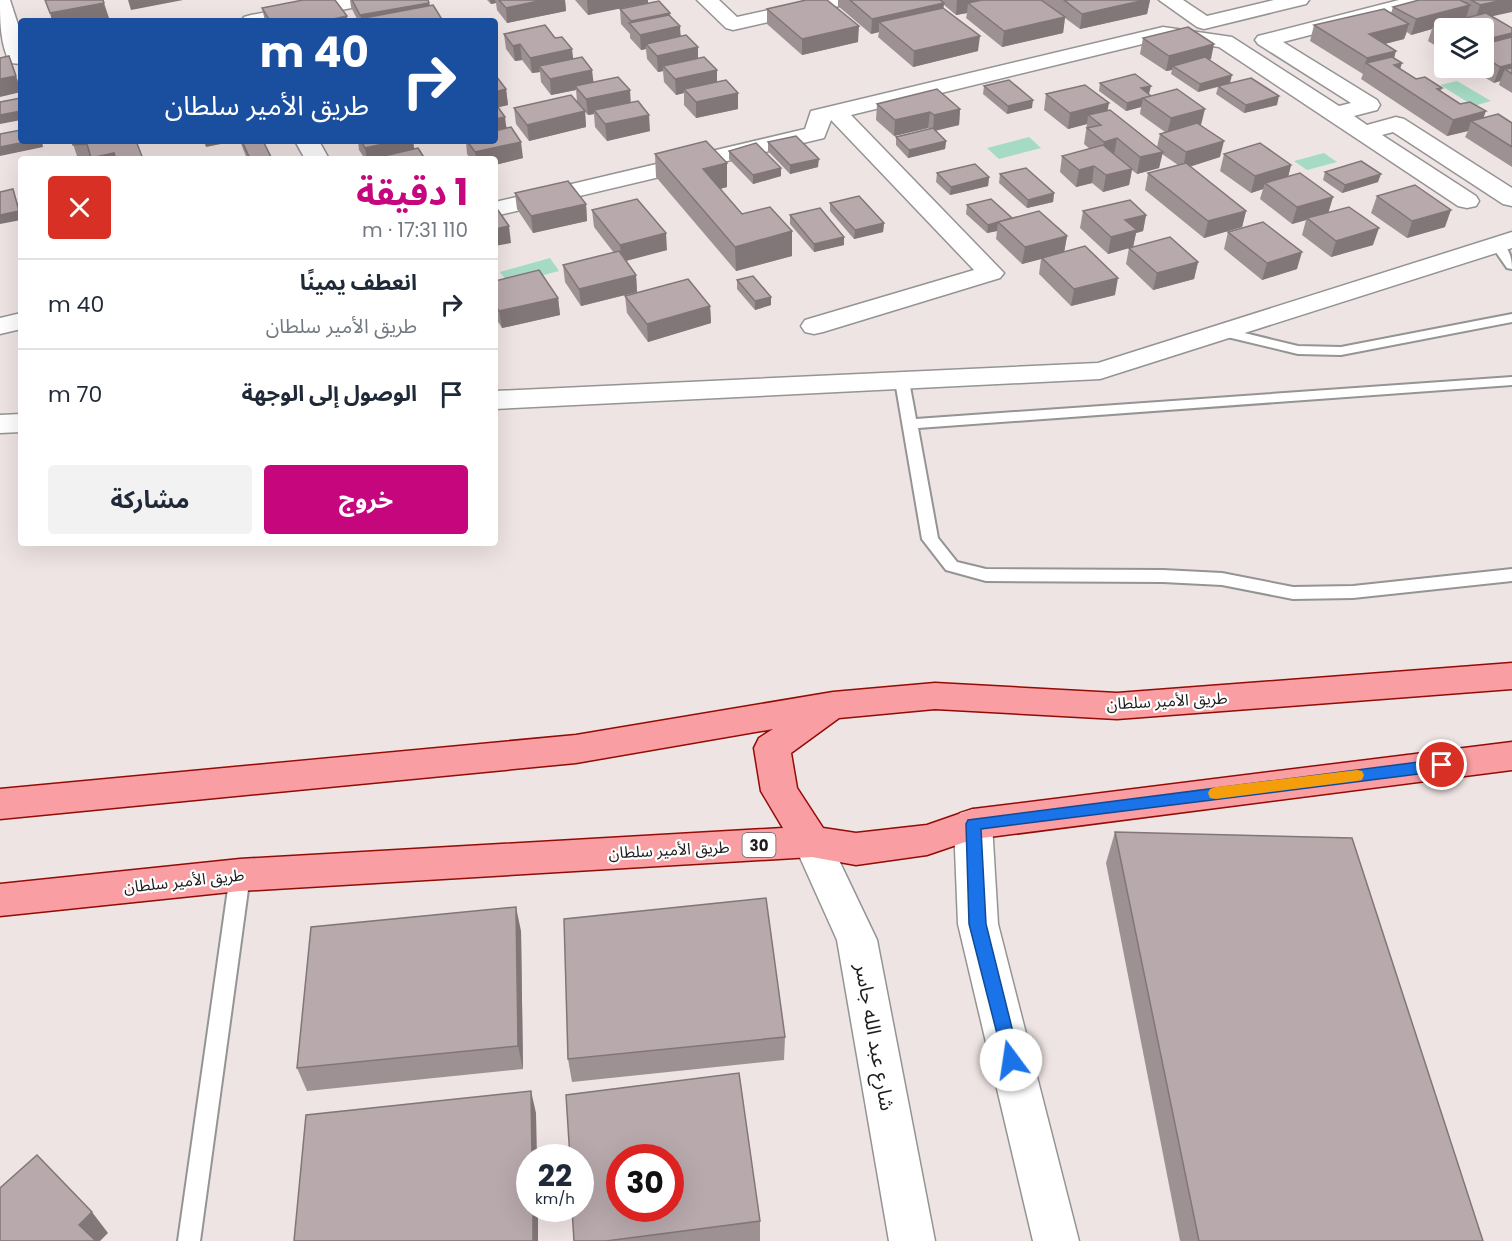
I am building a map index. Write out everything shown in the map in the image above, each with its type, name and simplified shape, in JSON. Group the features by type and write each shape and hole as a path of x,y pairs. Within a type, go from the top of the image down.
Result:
{"main road":[{"name":"طريق الأمير سلطان","path":"0,804 576,749 833,705 935,696 1117,706 1512,676"},
{"path":"812,842 778,791 772,748 833,705"},
{"name":"طريق الأمير سلطان","path":"0,900 240,875 812,842 856,849 927,840 974,824 1512,756"}],"street":[{"path":"0,0 13,59"},
{"path":"267,18 362,0"},
{"path":"707,0 733,24 841,0"},
{"path":"1169,0 1204,23 1299,0"},
{"path":"1336,114 1369,105 1265,40 1423,0"},
{"path":"498,208 816,133 819,116 1163,33 1225,41 1467,201"},
{"path":"814,326 991,273 836,112"},
{"path":"1363,133 1396,124 1512,199"},
{"path":"498,400 1100,372 1224,332 1507,250"},
{"path":"0,326 18,322"},
{"path":"0,424 18,423"},
{"path":"974,824 978,924 1056,1241"},
{"name":"شارع عبد الله جاسر","path":"812,842 857,940 912,1241"}],"lane":[{"path":"1224,332 1298,350 1341,351 1512,318"},
{"path":"902,381 930,539 952,566 987,575 1163,576 1222,579 1293,593 1353,592 1512,575"},
{"path":"909,424 1512,381"},
{"path":"189,1241 240,875"}],"shaded area":[{"path":"1457,81 1491,101 1474,106 1440,85"},
{"path":"1029,137 1041,148 999,159 987,148"},
{"path":"1324,153 1337,162 1307,170 1294,161"},
{"path":"550,258 559,271 509,284 500,272"}],"building":[{"path":"45,0 103,0 104,3 50,13"},
{"path":"303,0 335,0 347,16 268,18 262,8"},
{"path":"352,0 428,0 429,3 360,15"},
{"path":"499,0 543,0 506,8"},
{"path":"806,0 827,0 859,26 802,39 767,9"},
{"path":"850,0 940,0 944,3 872,19"},
{"path":"982,0 1041,0 1065,17 1004,31 968,3"},
{"path":"1064,0 1145,0 1082,14"},
{"path":"1419,0 1460,0 1470,5 1416,19 1393,7"},
{"path":"1471,0 1503,0 1480,5"},
{"path":"659,1 670,13 631,21 620,9"},
{"path":"433,5 441,18 364,18"},
{"path":"943,8 980,36 914,51 879,22"},
{"path":"1384,9 1409,24 1369,34 1396,51 1367,58 1314,25"},
{"path":"1486,13 1512,28 1512,33 1494,38 1494,18 1466,18"},
{"path":"669,15 680,26 640,35 629,23"},
{"path":"545,25 555,38 562,37 572,49 530,58 520,44 513,46 504,34"},
{"path":"1188,27 1214,44 1169,56 1143,38"},
{"path":"686,35 698,47 657,56 646,44"},
{"path":"1512,37 1512,64 1500,67 1494,63 1494,42"},
{"path":"9,56 16,76 0,79 0,58"},
{"path":"582,57 592,70 550,79 539,66"},
{"path":"704,57 717,70 675,79 663,66"},
{"path":"1205,57 1232,75 1200,84 1173,66"},
{"path":"1392,57 1402,63 1394,65 1416,79 1425,77 1442,88 1437,89 1460,104 1470,102 1486,111 1453,120 1366,63"},
{"path":"1135,74 1151,86 1141,88 1151,96 1127,103 1100,83"},
{"path":"618,77 630,90 586,99 575,86"},
{"path":"1251,78 1279,96 1246,105 1218,86"},
{"path":"498,79 506,89 498,91"},
{"path":"726,80 738,93 696,102 684,89"},
{"path":"1009,80 1033,100 1008,106 984,86"},
{"path":"1085,85 1109,103 1070,113 1046,94"},
{"path":"937,89 960,109 934,115 930,112 895,120 877,104"},
{"path":"1177,89 1205,109 1171,118 1143,98"},
{"path":"571,95 585,111 527,125 514,108"},
{"path":"18,99 18,112 0,115 0,102"},
{"path":"638,101 649,115 605,124 594,110"},
{"path":"498,107 505,117 498,118"},
{"path":"1110,110 1163,152 1140,157 1117,138 1104,142 1087,128 1101,125 1088,115"},
{"path":"1498,114 1512,123 1512,147 1471,121"},
{"path":"1197,123 1224,141 1186,152 1160,134"},
{"path":"511,127 521,142 475,152 469,144 498,144 498,130"},
{"path":"933,128 946,141 909,150 896,137"},
{"path":"18,131 18,143 0,147 0,134"},
{"path":"796,136 819,159 790,165 768,142"},
{"path":"706,141 727,163 703,169 742,214 770,207 792,231 735,247 655,154"},
{"path":"756,143 781,168 753,175 729,151"},
{"path":"1260,143 1291,165 1255,176 1224,154"},
{"path":"87,144 137,144 142,156 115,156 114,153 90,156"},
{"path":"243,144 264,144 270,156 249,156"},
{"path":"363,144 383,144 365,148"},
{"path":"1103,145 1132,169 1106,175 1094,166 1079,170 1062,156"},
{"path":"418,148 423,156 384,156"},
{"path":"1361,161 1381,174 1345,185 1325,172"},
{"path":"1186,163 1246,211 1208,221 1148,173"},
{"path":"975,164 989,177 951,187 937,173"},
{"path":"1026,168 1054,193 1028,200 1000,174"},
{"path":"1300,173 1333,197 1297,207 1265,183"},
{"path":"568,181 586,204 531,216 515,193"},
{"path":"1415,185 1451,210 1412,221 1377,196"},
{"path":"13,189 18,211 0,215 0,192"},
{"path":"859,196 884,223 855,230 830,203"},
{"path":"637,199 666,233 620,245 592,210"},
{"path":"991,199 1012,218 988,225 967,205"},
{"path":"1130,200 1146,215 1125,220 1137,230 1111,237 1083,211"},
{"path":"1349,207 1379,228 1336,241 1307,218"},
{"path":"820,208 844,237 814,244 790,215"},
{"path":"498,210 509,226 498,228"},
{"path":"1039,211 1067,236 1025,247 998,222"},
{"path":"1263,222 1302,252 1267,263 1228,232"},
{"path":"1170,237 1198,262 1157,273 1129,248"},
{"path":"1085,246 1118,278 1074,289 1042,258"},
{"path":"619,251 636,275 579,289 563,265"},
{"path":"539,270 558,298 499,311 498,280"},
{"path":"753,276 771,297 755,301 737,280"},
{"path":"688,279 710,306 647,324 625,296"},
{"path":"1115,832 1352,838 1483,1241 1199,1241"},
{"path":"766,898 785,1037 568,1059 564,919"},
{"path":"516,907 518,1046 297,1068 311,927"},
{"path":"739,1073 760,1221 606,1241 574,1241 573,1222 594,1222 594,1144 569,1144 566,1095"},
{"path":"531,1091 532,1144 516,1144 516,1222 533,1222 533,1241 294,1241 306,1115"},
{"path":"37,1155 92,1212 79,1225 96,1241 0,1241 0,1188"}],"slow traffic":[{"path":"1216,793 1357,775"}],"route":[{"path":"1011,1060 978,924 974,824 1442,765"}]}
